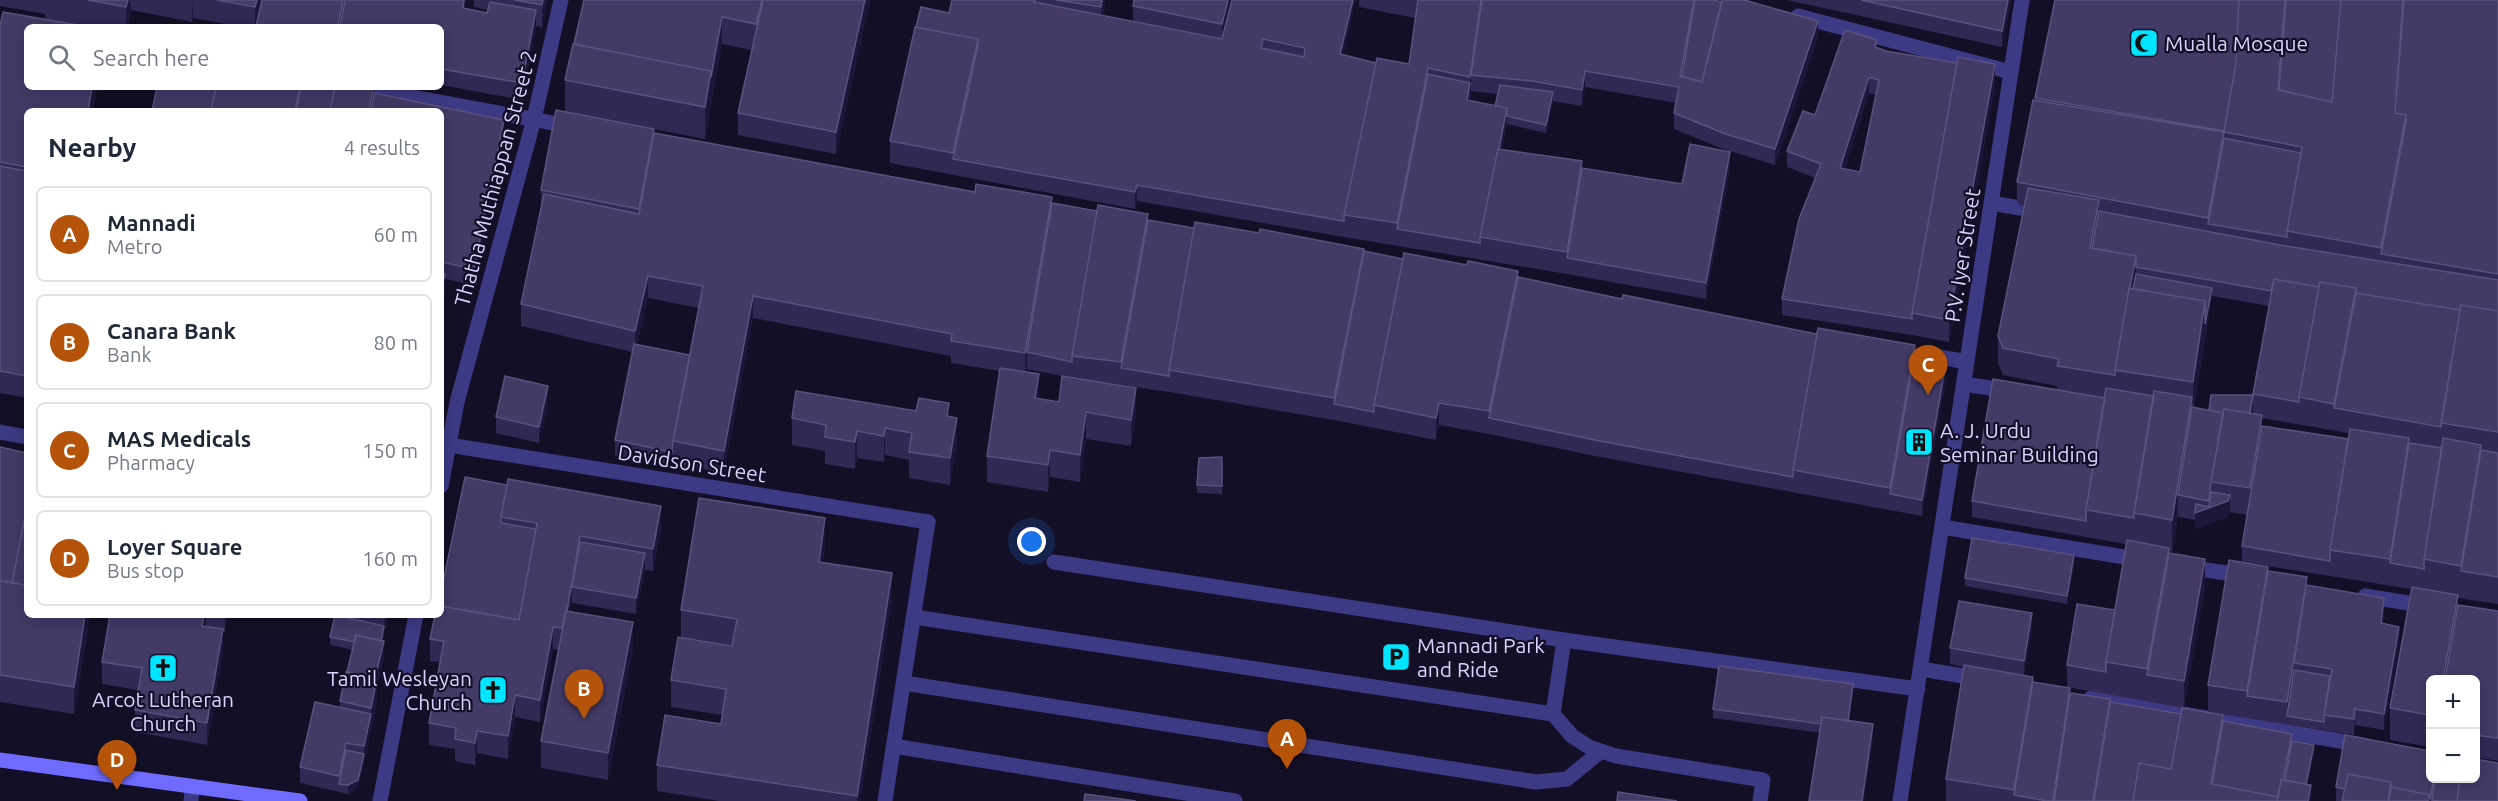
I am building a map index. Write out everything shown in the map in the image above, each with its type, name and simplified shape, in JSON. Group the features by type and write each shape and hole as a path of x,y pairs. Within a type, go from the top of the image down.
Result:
{"main road":[{"path":"0,760 192,794 300,801"}],"street":[{"name":"Thatha Muthiappan Street 2","path":"444,471 458,402 534,119 561,0"},
{"name":"P.V. Iyer Street","path":"1900,801 1914,688 1921,669 2022,0"},
{"path":"1782,12 2011,72"},
{"path":"375,90 591,130"},
{"path":"1991,203 2057,215"},
{"path":"1909,352 1967,362"},
{"path":"1964,384 2022,393"},
{"path":"0,432 24,436"},
{"name":"Davidson Street","path":"449,445 928,522 914,618"},
{"path":"1942,527 2261,579"},
{"path":"1054,562 1564,640 1914,688 1893,801"},
{"path":"2344,592 2439,608"},
{"path":"380,801 415,618"},
{"path":"885,801 914,618 1553,714 1572,736 1600,751 1763,780 1760,801"},
{"path":"1553,714 1564,640"},
{"path":"1921,669 2002,683"},
{"path":"904,684 1536,782 1567,779 1600,751"},
{"path":"2071,695 2384,748"},
{"path":"893,746 1235,801"}],"building":[{"path":"88,0 128,0 126,7"},
{"path":"217,0 257,0 255,7"},
{"path":"262,0 343,0 339,24 257,24"},
{"path":"345,0 464,0 463,8 487,13 490,2 536,10 522,83 444,70 444,24 341,24"},
{"path":"514,0 543,0 542,5"},
{"path":"584,0 762,0 756,24 722,17 711,77 711,71 574,44"},
{"path":"763,0 865,0 836,132 738,113"},
{"path":"952,0 1035,0 1034,2 1222,39 1232,0 1353,0 1340,54 1376,63 1344,221 1137,185 1135,192 953,159 978,39 916,27 921,7 949,13","holes":["1263,39 1305,48 1304,57 1261,48"]},
{"path":"1056,0 1102,0 1101,7"},
{"path":"1134,0 1228,0 1222,24 1133,6"},
{"path":"1418,0 1481,0 1470,77 1428,68 1397,223 1344,215 1377,58 1409,64"},
{"path":"1482,0 1694,0 1680,76 1702,82 1722,0 1744,0 1818,21 1775,149 1723,133 1674,113 1679,87 1585,71 1582,90 1532,81 1471,75"},
{"path":"1695,0 1722,2 1702,82 1682,76"},
{"path":"1861,0 2008,0 2002,31"},
{"name":"Mualla Mosque","path":"2055,0 2239,0 2236,63 2224,131 2035,98"},
{"path":"2239,0 2285,0 2278,90 2332,102 2341,0 2403,0 2395,113 2406,115 2381,248 2287,231 2302,147 2224,132 2236,63"},
{"path":"2286,0 2341,0 2332,102 2279,90"},
{"path":"2404,0 2498,0 2498,274 2381,254 2406,122 2406,115 2395,113"},
{"path":"3,12 72,24 24,24 24,90 92,90 88,108 24,108 24,166 0,162 0,26"},
{"path":"915,27 978,39 953,153 890,141"},
{"path":"1845,30 1877,40 1875,47 1886,51 1957,63 1912,319 1782,299 1799,219 1821,164 1787,151 1803,111 1815,115","holes":["1869,77 1879,80 1860,172 1840,168"]},
{"path":"573,44 711,71 705,107 565,80"},
{"path":"1958,57 1995,64 1949,320 1912,313"},
{"path":"1428,74 1470,83 1467,100 1507,108 1480,243 1397,229"},
{"path":"1500,85 1553,92 1546,125 1507,116 1507,108 1495,106"},
{"path":"156,90 215,90 212,108 153,108"},
{"path":"215,90 299,90 296,108 212,108"},
{"path":"300,90 334,90 331,108 297,108"},
{"path":"334,90 372,90 370,108 331,108"},
{"path":"374,93 504,120 474,269 444,263 444,108 372,108"},
{"path":"2033,100 2224,132 2208,218 2017,182"},
{"path":"556,110 654,129 639,209 541,190"},
{"path":"654,133 975,192 976,184 1052,197 1025,353 951,341 952,334 753,296 724,451 673,441 703,286 648,276 635,331 521,304 544,194 639,214"},
{"path":"2224,138 2301,153 2287,237 2208,224"},
{"path":"1690,144 1730,152 1706,283 1567,258 1582,168 1682,184"},
{"path":"1498,149 1582,161 1567,252 1480,237"},
{"path":"0,166 24,170 24,375 0,371"},
{"path":"2028,188 2099,200 2090,248 2136,256 2115,375 2057,366 2059,359 2003,348 1998,336"},
{"path":"1052,203 1097,211 1072,362 1027,352"},
{"path":"1098,205 1148,214 1121,362 1072,356"},
{"path":"2099,211 2280,245 2498,280 2498,311 2461,305 2460,310 2356,293 2356,288 2320,282 2319,287 2274,279 2271,291 2136,267 2136,256 2092,248"},
{"path":"1148,220 1194,228 1169,376 1121,368"},
{"path":"1195,222 1259,233 1260,229 1364,249 1334,398 1169,370"},
{"path":"1364,251 1403,259 1374,412 1334,404"},
{"path":"1404,253 1467,265 1468,261 1518,271 1489,411 1439,403 1436,418 1374,405"},
{"path":"2136,274 2212,288 2205,324 2205,301 2133,289"},
{"path":"1518,277 1622,299 1623,295 1817,334 1793,477 1489,418"},
{"path":"2274,279 2319,287 2299,402 2253,394"},
{"path":"2320,282 2356,288 2334,404 2299,397"},
{"path":"2129,288 2205,301 2193,382 2115,370"},
{"path":"2356,293 2460,310 2441,427 2334,408"},
{"path":"2461,305 2498,311 2498,432 2441,423"},
{"path":"1818,328 1915,345 1890,488 1793,470"},
{"path":"634,344 690,355 672,452 615,440"},
{"name":"A. J. Urdu Seminar Building","path":"1915,352 1947,357 1922,500 1890,494"},
{"path":"1000,368 1039,374 1035,398 1059,402 1062,376 1136,388 1131,420 1086,412 1080,455 1050,450 1048,465 987,456"},
{"path":"505,376 548,386 539,427 496,417"},
{"path":"1993,379 2105,398 2086,521 1972,501"},
{"path":"2106,388 2154,396 2134,518 2086,510"},
{"path":"796,391 916,411 919,398 949,403 947,416 957,418 950,458 909,452 912,433 885,428 884,436 857,431 855,442 825,437 826,425 792,418"},
{"path":"2154,391 2192,397 2172,520 2134,513"},
{"path":"2211,395 2253,395 2250,413 2224,409 2223,413 2209,410"},
{"path":"2192,407 2223,413 2209,501 2178,495"},
{"path":"2224,409 2262,415 2250,488 2211,482"},
{"path":"2262,426 2348,439 2330,561 2242,546"},
{"path":"2350,429 2409,438 2390,559 2330,550"},
{"path":"2443,438 2481,445 2461,566 2424,559"},
{"path":"2409,443 2442,448 2424,569 2390,563"},
{"path":"0,447 24,452 24,521 12,583 0,581"},
{"path":"2481,450 2498,453 2498,577 2461,571"},
{"path":"1222,457 1222,486 1197,485 1199,458"},
{"path":"465,477 507,485 501,523 536,529 519,620 444,607 444,578"},
{"path":"508,479 661,506 653,549 580,536 567,611 562,628 553,627 540,700 515,695 508,736 477,731 475,743 455,739 456,728 429,723 444,641 430,639 434,618 444,618 444,607 519,620 537,523 501,517"},
{"path":"2211,492 2230,495 2228,501 2195,513 2196,504 2209,507"},
{"path":"699,498 825,518 819,562 892,573 857,796 657,765 665,715 721,724 726,689 671,680 678,637 732,646 737,619 681,610"},
{"path":"24,521 24,585 12,583"},
{"path":"1972,538 2074,555 2067,596 1965,578"},
{"path":"2127,540 2169,548 2147,669 2106,662"},
{"path":"580,542 645,553 636,598 572,587"},
{"path":"2169,553 2205,559 2184,681 2147,675"},
{"path":"2229,560 2268,567 2247,691 2208,685"},
{"path":"2268,571 2307,577 2287,702 2247,696"},
{"path":"0,581 24,585 24,618 85,618 74,687 0,675"},
{"path":"2306,585 2384,598 2381,623 2399,627 2384,714 2355,709 2354,719 2324,715 2332,669 2294,663"},
{"path":"2412,587 2458,595 2444,675 2426,675 2426,714 2390,708"},
{"path":"1959,601 2032,613 2024,661 1950,648"},
{"path":"2077,604 2115,610 2106,672 2067,665"},
{"path":"2458,605 2498,611 2498,738 2480,736 2480,675 2446,675"},
{"path":"566,611 633,622 608,753 541,741"},
{"name":"Arcot Lutheran Church","path":"109,618 203,618 202,626 223,629 207,723 135,710 142,668 102,662"},
{"path":"334,618 348,618 384,626 381,641 356,635 355,642 330,637"},
{"path":"356,635 384,641 375,678 347,672"},
{"path":"1964,665 2033,677 2014,790 1946,779"},
{"path":"1719,666 1853,684 1848,721 1822,717 1821,724 1713,709"},
{"path":"2294,670 2330,676 2324,722 2287,716"},
{"path":"346,672 377,678 371,708 340,701"},
{"path":"2033,682 2070,688 2053,801 2014,795"},
{"path":"2070,693 2110,699 2093,801 2054,801"},
{"path":"315,702 371,714 364,746 346,743 339,776 300,767"},
{"path":"2110,702 2181,714 2171,769 2139,763 2133,801 2094,801"},
{"path":"2182,708 2223,715 2211,784 2278,797 2277,801 2133,801 2139,763 2171,769"},
{"path":"1822,717 1873,724 1862,801 1809,801"},
{"path":"2223,721 2292,734 2278,797 2212,784"},
{"path":"2345,735 2426,750 2426,783 2433,783 2430,799 2430,795 2391,787 2391,782 2348,774 2345,789 2336,787"},
{"path":"2292,741 2314,745 2306,784 2285,780"},
{"path":"346,750 364,754 358,780 348,785 339,784"},
{"path":"2480,760 2498,763 2498,801 2457,801 2459,783 2480,783"},
{"path":"2348,774 2391,782 2388,801 2342,801"},
{"path":"2281,780 2311,785 2308,801 2277,801"},
{"path":"2434,783 2459,783 2457,801 2432,800"},
{"path":"2391,787 2430,795 2428,801 2389,801"},
{"path":"1618,792 1677,801 1617,801"},
{"path":"1085,794 1136,801 1084,801"}],"place":[{"name":"Mualla Mosque","path":"2144,43"},
{"name":"MAS Medicals","path":"1928,395"},
{"name":"A. J. Urdu Seminar Building","path":"1919,442"},
{"name":"Mannadi Park and Ride","path":"1396,657"},
{"name":"Arcot Lutheran Church","path":"163,668"},
{"name":"Tamil Wesleyan Church","path":"493,690"},
{"name":"Canara Bank","path":"584,719"},
{"name":"Mannadi","path":"1287,769"},
{"name":"Loyer Square","path":"117,790"}]}
